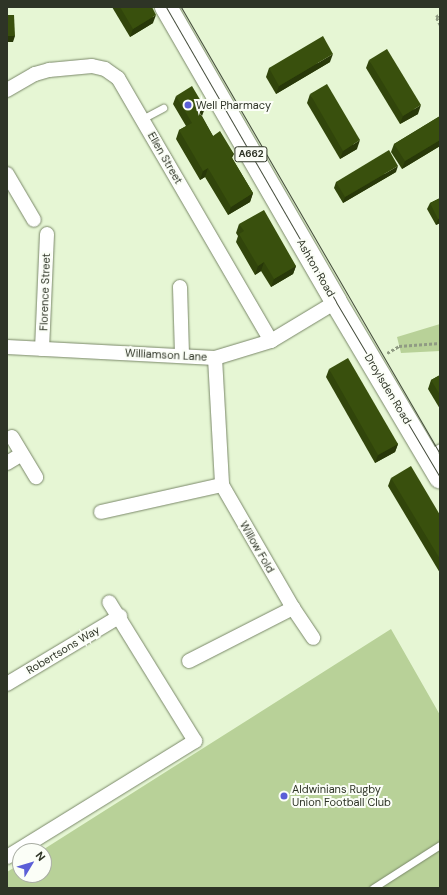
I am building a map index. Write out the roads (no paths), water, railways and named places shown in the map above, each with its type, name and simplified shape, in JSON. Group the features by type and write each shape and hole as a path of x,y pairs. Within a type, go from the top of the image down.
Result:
{"main road":[{"name":"Ashton Road","path":"166,7 336,302"},
{"name":"Ashton Road","path":"181,7 309,227 336,302"},
{"name":"Droylsden Road","path":"336,302 371,361 433,451 440,477"}],"street":[{"name":"Ellen Street","path":"7,90 35,74 49,70 92,66 105,69 118,78 271,341"},
{"path":"7,174 34,220"},
{"name":"Florence Street","path":"42,349 47,234"},
{"path":"180,287 182,356"},
{"name":"Williamson Lane","path":"7,347 215,358 271,341 336,302"},
{"name":"Willow Fold","path":"215,358 222,485 293,608 313,638"},
{"path":"12,436 36,477"},
{"path":"7,463 22,454"},
{"path":"101,512 222,485"},
{"path":"7,857 195,741 120,616 109,602"},
{"path":"188,661 293,608"},
{"name":"Robertsons Way","path":"7,684 120,616"}],"lane":[{"path":"142,119 163,108"},
{"path":"373,888 440,845"}],"tram line":[{"path":"166,7 336,302 440,477"},
{"path":"181,7 440,454"}],"place":[{"name":"Well Pharmacy","path":"188,105"},
{"name":"Aldwinians Rugby Union Football Club","path":"284,796"}]}
